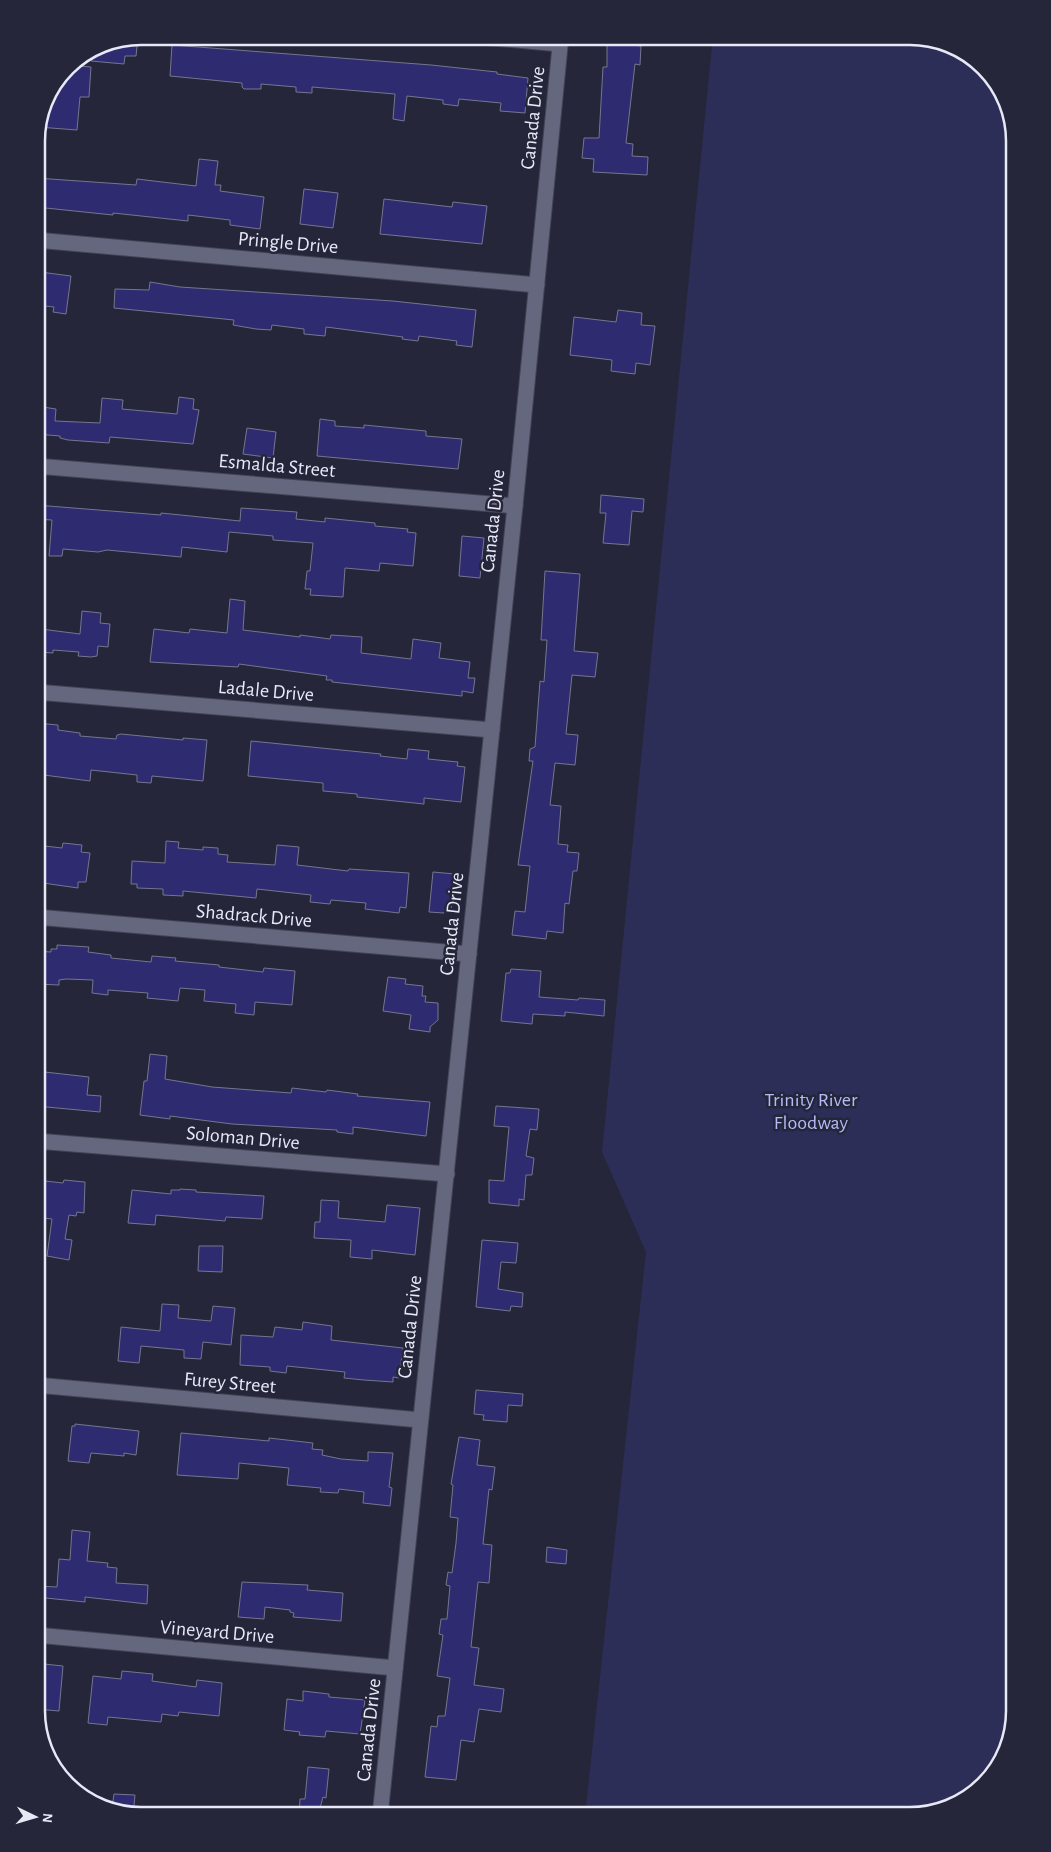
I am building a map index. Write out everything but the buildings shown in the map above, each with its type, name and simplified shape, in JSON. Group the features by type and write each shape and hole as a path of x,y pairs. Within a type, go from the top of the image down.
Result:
{"street":[{"name":"Canada Drive","path":"381,1807 561,45"},
{"name":"Pringle Drive","path":"45,241 537,285"},
{"name":"Esmalda Street","path":"45,467 515,506"},
{"name":"Ladale Drive","path":"45,693 492,730"},
{"name":"Shadrack Drive","path":"45,918 469,954"},
{"name":"Soloman Drive","path":"45,1142 446,1174"},
{"name":"Furey Street","path":"45,1386 420,1420"},
{"name":"Vineyard Drive","path":"45,1636 395,1668"}],"green space":[{"name":"Trinity River Floodway","path":"712,45 916,45 941,50 963,61 990,88 1003,116 1006,141 1006,1711 1003,1736 999,1748 982,1774 963,1791 935,1804 910,1807 586,1807 646,1252 602,1152"}]}
